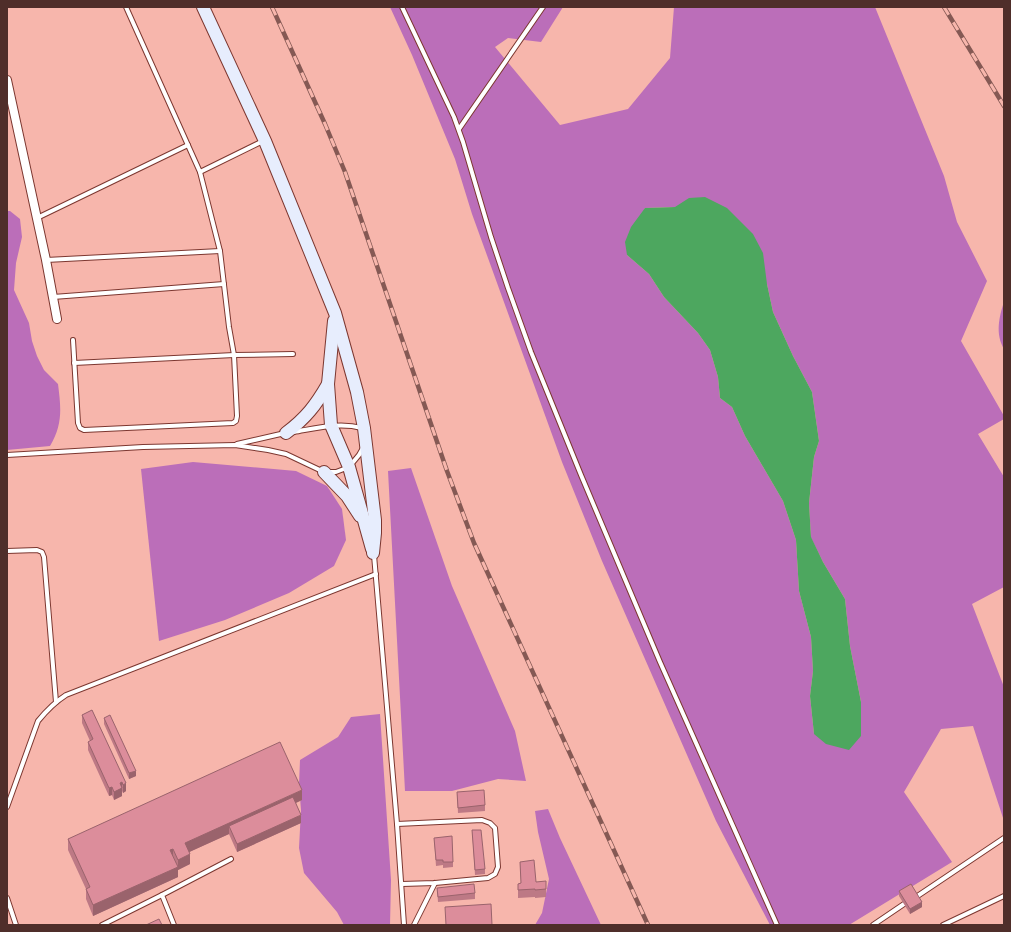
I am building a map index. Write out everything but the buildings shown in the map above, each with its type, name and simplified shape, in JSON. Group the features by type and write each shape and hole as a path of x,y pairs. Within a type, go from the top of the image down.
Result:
{"street":[{"path":"202,7 265,140 335,313 351,370 364,428 375,520 373,553"},
{"path":"7,80 57,318"},
{"path":"335,313 328,384 332,425 349,467 373,553"},
{"path":"286,433 300,423 309,414 328,384"},
{"path":"324,472 347,496 357,510 366,529"}],"lane":[{"path":"73,340 78,422 80,428 84,430 234,423 236,421 234,355 229,327 220,251 200,172 126,7"},
{"path":"402,7 447,100 459,129 499,263 531,352 581,475 660,662 777,925"},
{"path":"459,129 542,7"},
{"path":"200,172 265,140"},
{"path":"37,218 188,145"},
{"path":"46,260 220,251"},
{"path":"53,297 224,284"},
{"path":"74,363 234,355 293,354"},
{"path":"235,445 286,433 332,425 352,425 364,428"},
{"path":"7,455 128,448 235,445 286,454 324,472 336,472 349,467 359,455 365,444"},
{"path":"7,551 38,550 42,552 44,557 56,702"},
{"path":"373,553 398,824 404,925"},
{"path":"7,807 38,721 47,709 66,695 376,574"},
{"path":"398,824 482,820 490,823 495,828 498,867 495,874 488,878 435,883 402,884"},
{"path":"916,897 1004,838"},
{"path":"102,925 231,859"},
{"path":"414,925 435,883"},
{"path":"162,895 174,925"},
{"path":"944,925 1004,896"},
{"path":"7,898 16,925"},
{"path":"874,925 904,904"}],"shaded area":[{"path":"390,7 563,7 541,42 508,38 495,47 560,125 628,109 670,58 674,7 875,7 944,176 957,222 987,281 961,341 1004,416 1004,419 978,434 1004,477 1004,587 972,604 1004,687 1004,821 973,726 941,729 904,792 952,862 849,925 770,925 716,821 602,561 562,462 472,214 455,159 412,55","holes":["675,207 767,284 773,312 793,356 812,392 819,441 814,457 809,503 811,538 823,562 845,599 850,646 861,702 861,736 814,734 810,696 813,671 811,637 799,591 796,540 783,501 745,436 732,407 720,398 718,377 710,350 698,333 664,297 649,274 627,255 645,208"]},
{"path":"705,197 727,208 753,234 763,253 767,284 773,312 793,356 812,392 819,441 814,457 809,503 811,537 823,562 845,599 850,646 861,702 861,736 849,750 826,744 814,734 810,696 813,671 811,637 799,591 796,540 783,501 745,436 732,407 720,398 718,377 710,350 698,333 664,297 649,274 627,255 625,242 631,227 645,208 675,207 689,198"},
{"path":"7,211 10,211 20,219 22,237 16,263 14,290 29,323 32,341 37,356 44,370 58,384 60,416 57,430 50,446 7,450"},
{"path":"1004,302 1004,349 1001,343 999,320"},
{"path":"193,462 296,471 327,486 342,509 346,540 334,566 289,593 225,620 159,641 141,469"},
{"path":"411,468 452,586 515,731 526,781 498,779 452,791 405,791 388,471"},
{"path":"380,714 391,880 390,925 344,925 337,912 304,873 299,848 301,810 299,785 300,760 338,737 351,717"},
{"path":"548,809 601,925 535,925 542,913 549,879 538,832 535,811"}],"railway":[{"path":"272,7 345,172 447,471 474,543 648,925"},
{"path":"944,7 1004,106"}]}
